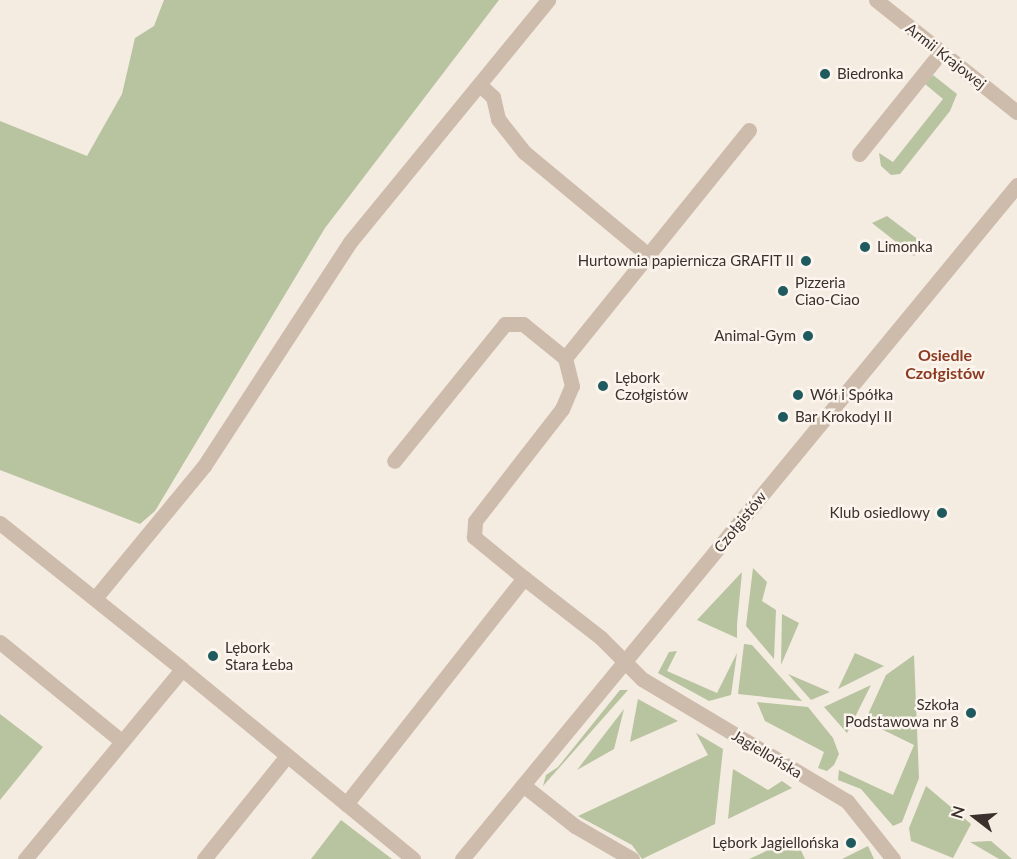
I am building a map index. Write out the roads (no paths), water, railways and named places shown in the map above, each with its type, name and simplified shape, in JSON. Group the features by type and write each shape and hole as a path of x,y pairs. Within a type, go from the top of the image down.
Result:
{"street":[{"path":"96,597 204,466 350,242 548,0"},
{"name":"Armii Krajowej","path":"876,0 1017,112"},
{"path":"859,153 941,52"},
{"path":"480,85 493,97 498,118 524,152 648,255"},
{"path":"394,461 505,324 523,324 565,357 749,130"},
{"name":"Czołgistów","path":"462,859 626,663 1017,185"},
{"name":"Jagiellońska","path":"565,357 572,386 562,409 475,520 474,537 626,663 642,679 847,801 893,859"},
{"path":"0,523 96,597 286,757 413,859"},
{"path":"346,804 524,578"},
{"path":"0,642 120,740"},
{"path":"25,859 120,740 182,669"},
{"path":"204,859 286,757"},
{"path":"524,785 575,826 632,859"}],"place":[{"name":"Biedronka","path":"825,74"},
{"name":"Limonka","path":"865,247"},
{"name":"Hurtownia papiernicza GRAFIT II","path":"806,261"},
{"name":"Pizzeria Ciao-Ciao","path":"783,291"},
{"name":"Animal-Gym","path":"808,336"},
{"name":"Lębork Czołgistów","path":"603,386"},
{"name":"Wół i Spółka","path":"798,395"},
{"name":"Bar Krokodyl II","path":"783,417"},
{"name":"Klub osiedlowy","path":"942,513"},
{"name":"Lębork Stara Łeba","path":"213,656"},
{"name":"Szkoła Podstawowa nr 8","path":"971,713"},
{"name":"Lębork Jagiellońska","path":"851,843"}],"district":[{"name":"Osiedle Czołgistów","path":"945,364"}]}
